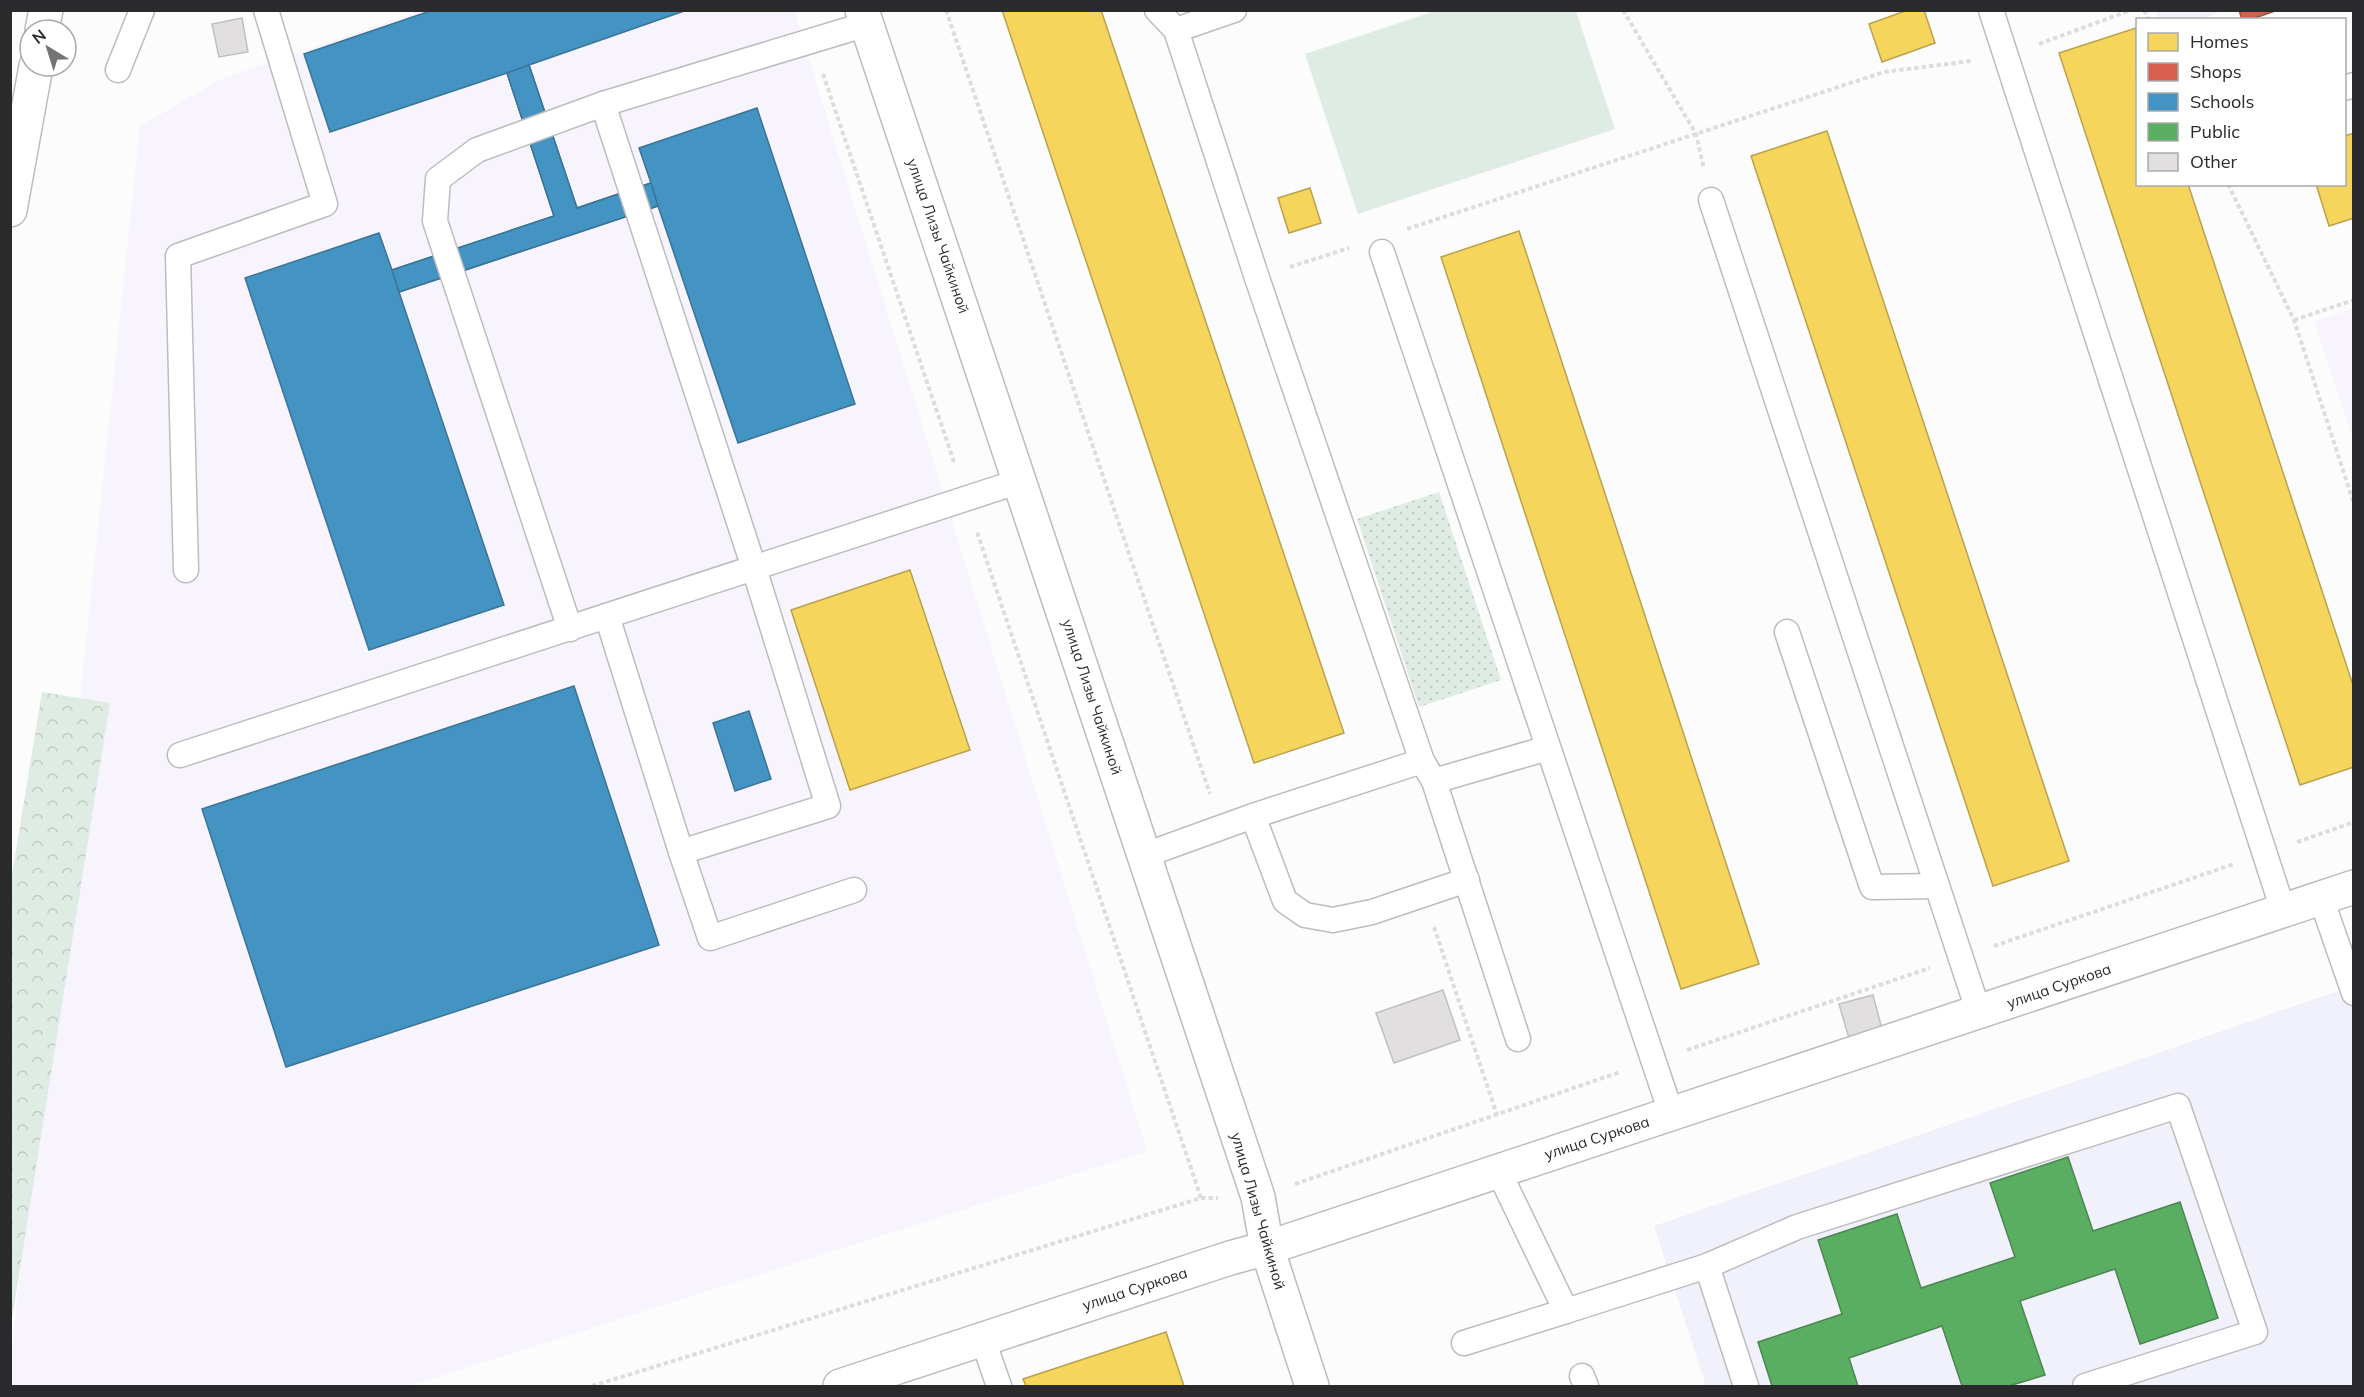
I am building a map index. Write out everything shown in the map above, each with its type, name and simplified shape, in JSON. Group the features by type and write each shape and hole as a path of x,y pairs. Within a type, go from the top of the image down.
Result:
{"street":[{"name":"улица Лизы Чайкиной","path":"864,17 1258,1197 1267,1248 1312,1386"},
{"path":"10,210 34,78"},
{"name":"улица Суркова","path":"850,1385 2354,887"}],"lane":[{"path":"118,70 142,10"},
{"path":"186,570 178,256 325,204 266,10"},
{"path":"1157,10 1176,30 1257,278 1467,880 1518,1039"},
{"path":"1176,30 1234,10"},
{"path":"1991,10 2283,910"},
{"path":"570,629 435,221 438,179 477,150 603,104 812,41 864,17"},
{"path":"603,104 754,568 828,806 681,852"},
{"path":"1710,200 1978,1013"},
{"path":"1382,252 1671,1113"},
{"path":"180,755 1020,481"},
{"path":"607,616 710,938 855,890"},
{"path":"1787,632 1872,887 1936,886"},
{"path":"1144,855 1253,816 1428,771 1548,748"},
{"path":"1253,816 1285,901 1305,915 1333,920 1372,912 1467,880"},
{"path":"2321,898 2354,993"},
{"path":"1464,1343 1707,1266 1797,1227 2178,1106 2255,1332 2085,1386"},
{"path":"1498,1170 1566,1311"},
{"path":"1707,1266 1746,1386"},
{"path":"983,1340 999,1386"}],"path":[{"path":"946,10 1221,827"},
{"path":"1623,10 1696,134 1710,200"},
{"path":"1403,230 1884,72 2006,56 2131,10"},
{"path":"812,41 1201,1198"},
{"path":"2229,186 2294,320 2354,504"},
{"path":"1257,278 1358,245"},
{"path":"2294,320 2354,300"},
{"path":"592,1386 1201,1198 1258,1197 2354,822"},
{"path":"1424,895 1497,1115"}],"shaded area":[{"path":"2156,10 2222,11 2206,18 2159,18"},
{"path":"419,11 794,11 1147,1151 410,1386 11,1386 11,1359 140,126 221,79"},
{"path":"2354,308 2353,438 2314,322"},
{"path":"2353,986 2353,1386 1706,1386 1654,1226"}],"green space":[{"path":"1435,11 1576,11 1615,129 1358,214 1305,54"},
{"path":"1439,492 1501,680 1419,707 1357,519"},
{"path":"42,692 110,703 11,1325 11,881"}],"building: Homes":[{"path":"1002,10 1101,10 1344,733 1254,763"},
{"path":"1908,10 1924,10 1935,43 1882,62 1869,24"},
{"path":"2136,28 2136,186 2189,186 2354,688 2354,767 2300,785 2059,53"},
{"path":"1827,131 2069,861 1993,886 1751,156"},
{"path":"2354,133 2354,218 2329,226 2317,186 2346,186 2346,135"},
{"path":"1310,188 1321,223 1289,233 1278,198"},
{"path":"1519,231 1759,964 1681,989 1441,257"},
{"path":"910,570 970,750 850,790 791,610"},
{"path":"1166,1332 1184,1386 1026,1386 1023,1379"}],"building: Shops":[{"path":"2239,10 2278,10 2255,18 2241,18"}],"building: Schools":[{"path":"433,10 687,10 529,65 577,208 651,183 639,148 757,108 855,404 738,443 658,206 399,292 504,605 369,650 245,278 379,233 392,270 554,216 507,73 330,132 304,54"},
{"path":"529,65 577,208 651,183 658,206 399,292 392,270 554,216 507,73"},
{"path":"574,686 659,945 286,1067 202,809"},
{"path":"749,711 771,779 735,791 713,723"}],"building: Public":[{"path":"2068,1157 2093,1231 2180,1202 2218,1318 2140,1344 2115,1269 2020,1301 2045,1375 2009,1386 1962,1386 1942,1326 1849,1358 1858,1386 1772,1386 1758,1342 1842,1314 1818,1240 1897,1214 1921,1288 2015,1257 1990,1183"}],"building: Other":[{"path":"242,18 248,52 219,57 212,24"},
{"path":"1443,990 1460,1040 1394,1063 1376,1013"},
{"path":"1873,995 1882,1029 1849,1038 1839,1004"}]}
